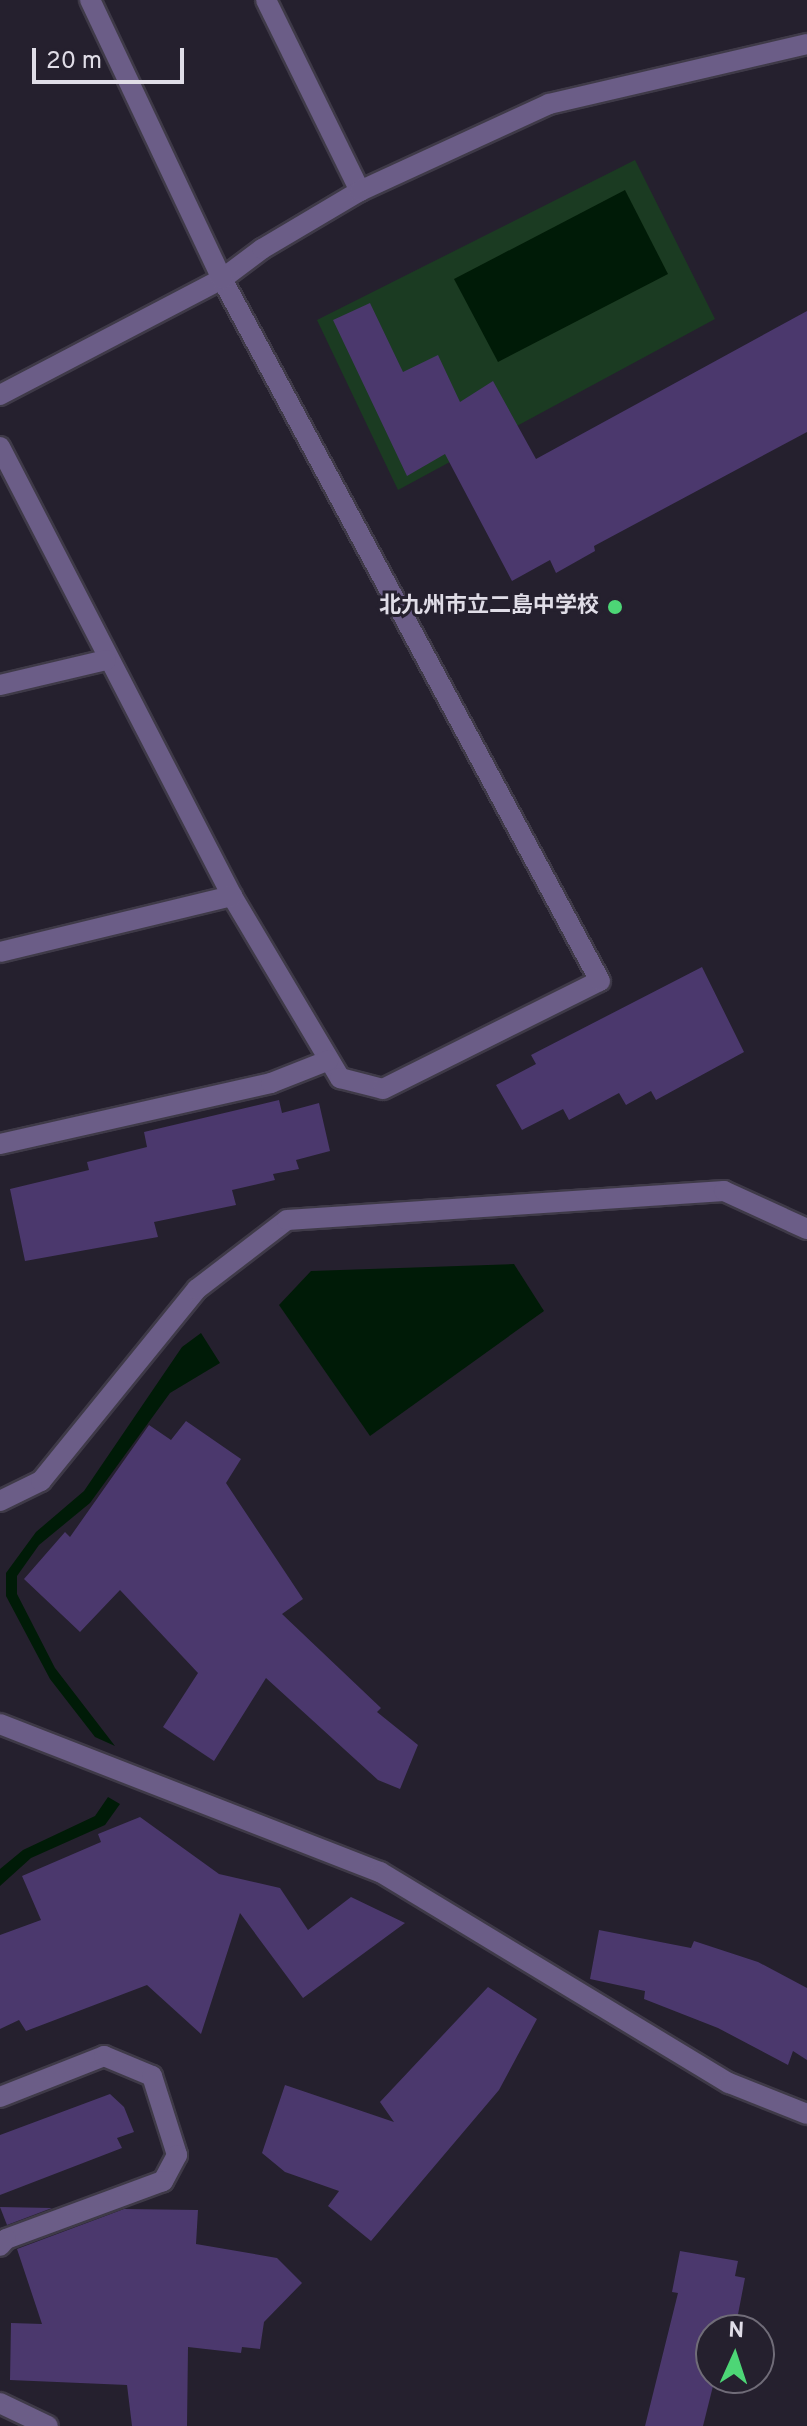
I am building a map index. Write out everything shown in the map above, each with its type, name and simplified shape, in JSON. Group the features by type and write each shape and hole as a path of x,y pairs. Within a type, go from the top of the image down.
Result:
{"street":[{"path":"0,447 106,660 232,896 340,1078 383,1089 600,981 222,279 90,0"},
{"path":"266,0 360,191"},
{"path":"0,395 222,279 360,191 549,104 807,44"},
{"path":"0,685 106,660"},
{"path":"0,952 232,896"},
{"path":"0,1144 271,1083 329,1060"},
{"path":"0,1501 41,1481 197,1289 287,1220 724,1191 807,1229"},
{"path":"0,1724 380,1872 729,2083 807,2114"},
{"path":"0,2097 104,2056 152,2076 177,2155 163,2181 6,2239 0,2246"},
{"path":"0,2403 48,2426"}],"shaded area":[{"path":"635,160 715,319 398,490 317,320"},
{"path":"625,190 668,274 498,362 454,279"},
{"path":"514,1264 544,1311 370,1436 279,1305 311,1271"},
{"path":"201,1333 220,1363 170,1393 90,1503 39,1545 17,1576 17,1594 55,1668 115,1746 95,1737 50,1679 6,1596 6,1573 36,1532 84,1491 182,1347"},
{"path":"108,1797 120,1804 105,1825 31,1858 0,1886 0,1869 23,1850 95,1816"}],"building":[{"path":"370,303 403,372 438,355 460,402 493,381 536,459 807,311 807,432 594,546 595,551 556,573 550,560 512,581 445,454 407,476 333,320"},
{"path":"702,967 744,1052 656,1100 651,1091 626,1105 619,1093 569,1120 563,1109 522,1130 496,1085 536,1064 531,1055"},
{"path":"279,1100 282,1113 319,1103 330,1151 296,1160 299,1169 273,1174 275,1180 232,1190 236,1205 154,1222 158,1237 25,1261 10,1189 89,1170 87,1162 147,1147 144,1132"},
{"path":"186,1421 241,1459 226,1483 303,1599 282,1614 381,1708 377,1712 418,1745 400,1789 378,1780 266,1678 214,1761 163,1727 198,1673 120,1590 80,1632 24,1579 65,1532 70,1537 149,1425 171,1440"},
{"path":"140,1817 219,1874 280,1888 308,1930 351,1897 405,1923 303,1998 240,1913 201,2034 147,1985 26,2031 19,2020 0,2029 0,1935 41,1920 22,1876 101,1842 98,1834"},
{"path":"599,1930 691,1948 694,1941 758,1962 807,1988 807,2060 793,2051 788,2065 718,2028 644,1999 645,1991 590,1979"},
{"path":"488,1987 537,2019 499,2090 371,2241 328,2206 339,2191 285,2172 262,2153 285,2085 394,2122 380,2102"},
{"path":"110,2094 124,2107 134,2132 117,2138 122,2148 0,2195 0,2135"},
{"path":"0,2207 52,2208 7,2225"},
{"path":"124,2209 198,2210 196,2244 277,2258 302,2283 264,2322 260,2349 242,2347 241,2353 188,2347 187,2426 132,2426 127,2385 10,2380 11,2323 42,2324 17,2249"},
{"path":"680,2251 738,2261 735,2276 745,2278 738,2314 695,2314 695,2394 711,2394 703,2426 645,2426 678,2293 672,2292"}],"place":[{"name":"北九州市立二島中学校","path":"615,607"}]}
